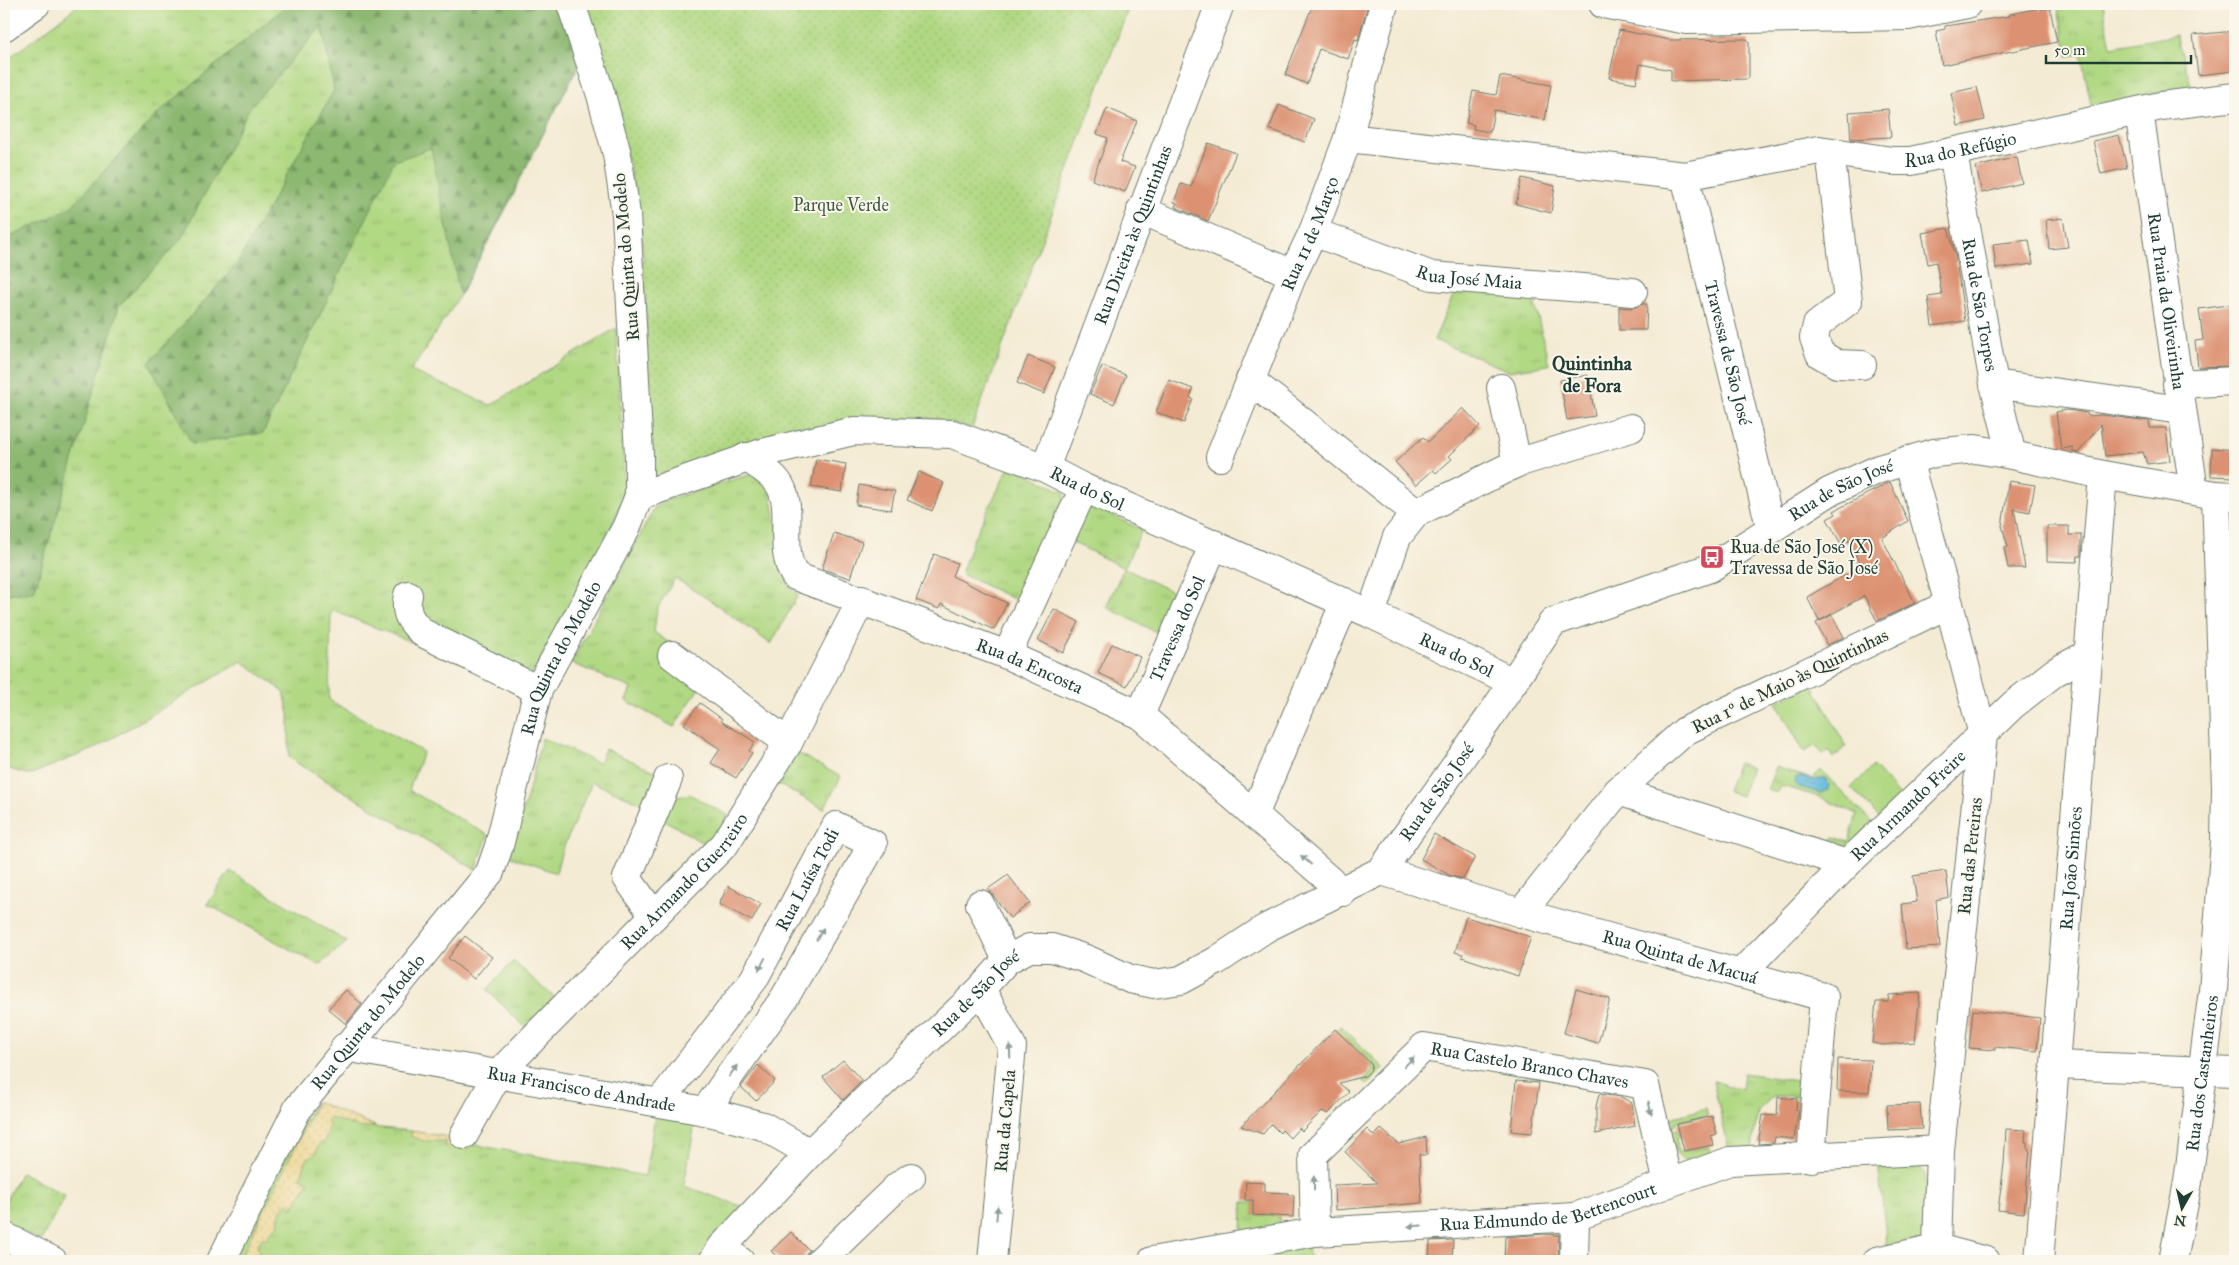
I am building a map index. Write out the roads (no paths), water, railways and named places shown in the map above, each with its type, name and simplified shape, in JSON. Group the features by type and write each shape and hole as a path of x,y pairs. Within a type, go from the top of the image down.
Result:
{"street":[{"path":"4,27 36,4"},
{"name":"Rua Quinta do Modelo","path":"226,1255 298,1108 345,1047 490,872 499,846 538,690 626,528 640,496 626,214 617,154 604,104 571,4"},
{"name":"Rua Direita às Quintinhas","path":"1045,468 1220,4"},
{"name":"Rua 11 de Março","path":"1220,457 1293,274 1313,232 1348,138 1384,4"},
{"path":"1603,4 1687,20 1821,10 1908,16 1967,4"},
{"name":"Rua do Refúgio","path":"1348,138 1685,176 1808,151 1830,152 1892,161 1911,161 2139,111 2186,102 2235,96"},
{"name":"Rua Praia da Oliveirinha","path":"2139,111 2182,410 2215,494"},
{"path":"1830,152 1848,301 1817,325 1814,338 1820,354 1837,364 1862,365"},
{"name":"Rua de São Torpes","path":"1953,153 1994,384 2012,455"},
{"name":"Travessa de São José","path":"1685,176 1771,530"},
{"path":"1141,210 1293,274"},
{"name":"Rua José Maia","path":"1313,232 1432,276 1633,292"},
{"path":"1250,380 1416,513"},
{"path":"2177,384 2235,381"},
{"path":"1994,384 2182,410"},
{"path":"1501,388 1517,463"},
{"path":"1371,614 1397,537 1416,513 1517,463 1631,428"},
{"name":"Rua do Sol","path":"640,496 746,457 854,431 952,434 1045,468 1084,488 1345,602 1513,682"},
{"name":"Rua de São José","path":"725,1257 810,1153 980,989 1007,960 1029,948 1052,948 1086,959 1130,979 1154,984 1181,980 1216,961 1266,928 1381,872 1553,622 1710,568 1852,480 1908,460 1956,449 1975,449 2012,455 2103,475 2215,494"},
{"name":"Rua da Encosta","path":"746,457 768,472 778,483 786,499 785,547 787,564 794,576 862,599 1007,655 1140,715 1343,892"},
{"name":"Rua das Pereiras","path":"1908,460 1949,604 1983,735 1940,1150 1935,1255"},
{"name":"Rua João Simões","path":"2039,1261 2103,475"},
{"path":"1007,655 1084,488"},
{"name":"Rua dos Castanheiros","path":"2174,1261 2188,1182 2213,990 2225,841 2226,788 2215,494"},
{"name":"Travessa do Sol","path":"1140,715 1214,544"},
{"path":"408,595 407,614 412,623 423,633 538,690"},
{"name":"Rua Armando Guerreiro","path":"464,1134 498,1074 725,844 788,743 862,599"},
{"path":"1254,815 1345,602"},
{"name":"Rua 1º de Maio às Quintinhas","path":"1521,913 1618,791 1685,731 1949,604"},
{"name":"Rua Armando Freire","path":"1740,974 1847,864 2013,705 2055,672 2088,654"},
{"path":"672,655 788,743"},
{"path":"654,916 627,878 668,779"},
{"path":"1618,791 1847,864"},
{"name":"Rua Luísa Todi","path":"659,1103 754,979 836,826 873,844 785,997 704,1111"},
{"name":"Rua Quinta de Macuá","path":"1381,872 1824,997 1811,1158"},
{"path":"980,904 1007,960"},
{"name":"Rua da Capela","path":"980,989 1012,1046 992,1261"},
{"name":"Rua Francisco de Andrade","path":"345,1047 704,1111 763,1126 810,1153"},
{"name":"Rua Castelo Branco Chaves","path":"1315,1232 1314,1154 1424,1048 1645,1085 1668,1184"},
{"path":"2055,1065 2235,1072"},
{"name":"Rua Edmundo de Bettencourt","path":"1152,1261 1315,1232 1575,1217 1730,1161 1940,1150"},
{"path":"820,1261 898,1186 912,1177"},
{"path":"1574,1261 1575,1217"},
{"path":"4,1236 53,1261"},
{"path":"1877,1261 1935,1255 1986,1261"}],"water":[{"path":"1800,776 1814,780 1825,778 1829,784 1828,790 1819,793 1797,786 1795,783 1796,777 1799,778"}],"place":[{"name":"Rua de São José (X) Travessa de São José","path":"1712,557"}],"district":[{"name":"Quintinha de Fora","path":"1592,374"}],"park label":[{"name":"Parque Verde","path":"841,205"}]}
